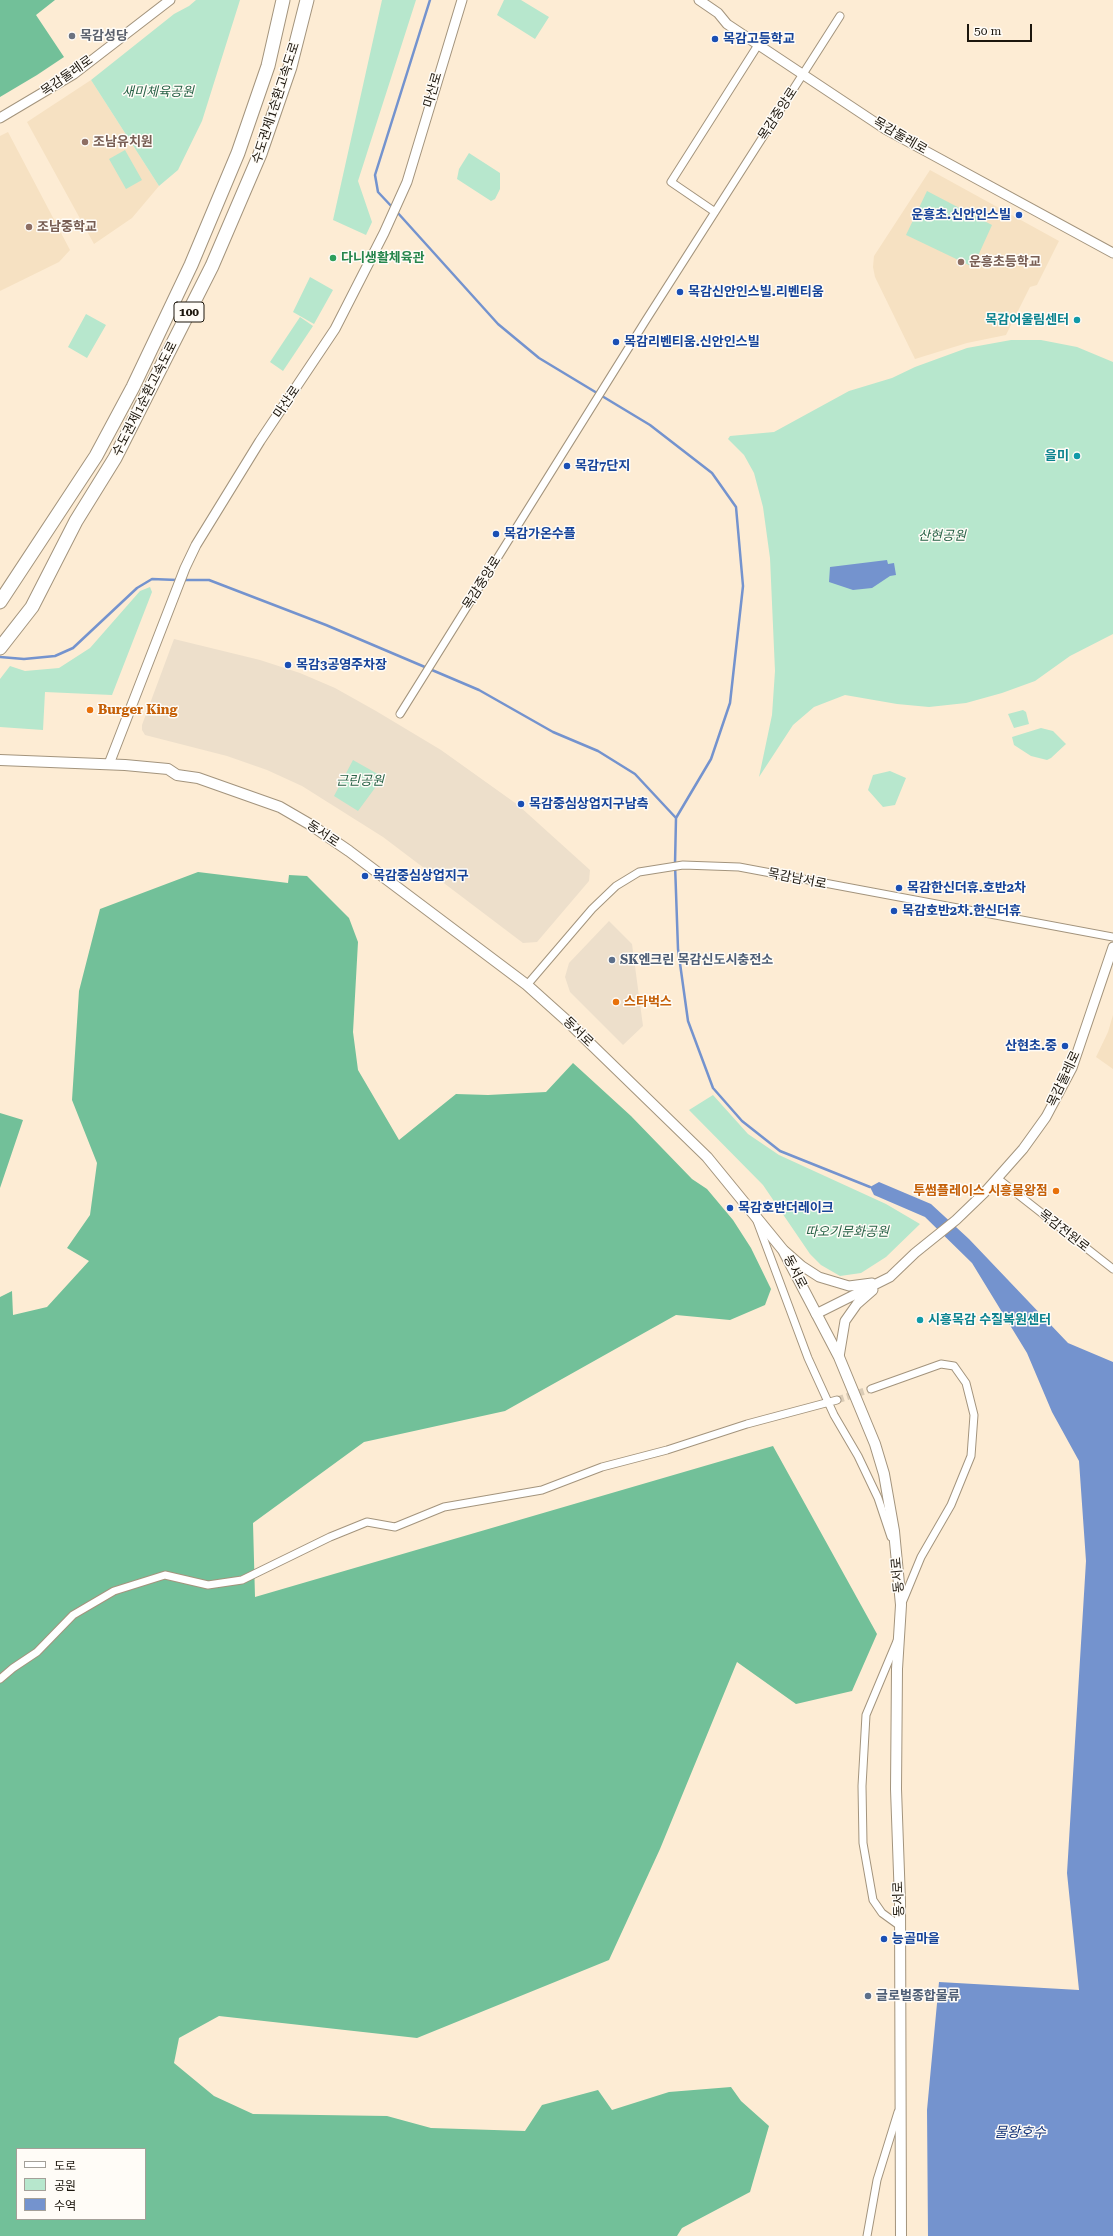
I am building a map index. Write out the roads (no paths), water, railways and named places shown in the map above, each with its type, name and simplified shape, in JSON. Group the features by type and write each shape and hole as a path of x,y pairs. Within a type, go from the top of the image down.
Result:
{"highway":[{"name":"수도권제1순환고속도로","path":"3,597 96,456 133,387 192,265 238,153 266,73 283,0"},
{"name":"수도권제1순환고속도로","path":"0,648 32,607 76,521 115,458 212,266 260,154 290,67 307,0"}],"main road":[{"name":"동서로","path":"0,760 108,764 168,770 177,774 198,778 280,807 349,851 526,985 566,1020 707,1157 783,1250 839,1357 875,1444 884,1474 895,1548 901,1605 897,1669 896,1789 900,1926 901,2236"}],"street":[{"name":"목감둘레로","path":"0,118 74,74 170,0"},
{"name":"마산로","path":"108,764 170,605 196,545 260,441 336,329 384,233 407,182 462,0"},
{"name":"목감둘레로","path":"699,0 718,13 727,24 885,129 1113,253"},
{"name":"목감중앙로","path":"400,714 715,212 840,16"},
{"path":"715,212 671,182 758,45"},
{"name":"목감남서로","path":"526,985 592,909 616,886 639,872 682,865 739,867 1113,937"},
{"name":"목감둘레로","path":"890,1277 915,1253 956,1220 984,1193 1023,1149 1046,1117 1072,1068 1113,947"},
{"name":"목감전원로","path":"997,1178 1113,1269"},
{"path":"753,1212 808,1358 828,1401 858,1456 878,1498 895,1548"},
{"path":"783,1250 802,1266 819,1277 848,1286 865,1285 890,1277"},
{"path":"816,1314 890,1277"},
{"path":"839,1357 845,1321 851,1310 867,1294 890,1277"},
{"path":"871,1389 940,1364 954,1366 966,1383 974,1415 971,1456 951,1506 922,1558 901,1605"},
{"path":"0,1679 13,1668 37,1652 74,1615 114,1591 165,1576 208,1585 242,1580 330,1537 368,1522 395,1527 444,1507 542,1490 602,1467 667,1450 747,1424 828,1401 837,1400"},
{"path":"900,1634 866,1715 862,1786 863,1843 873,1900 882,1913 900,1926"},
{"path":"867,2236 877,2180 901,2104"}],"water":[{"path":"887,560 888,564 894,563 896,575 890,576 872,588 853,590 829,582 830,567"},
{"name":"물왕호수","path":"879,1182 931,1204 969,1239 1068,1343 1113,1362 1113,2236 928,2236 927,2110 939,1982 1079,1990 1067,1873 1086,1561 1079,1461 1052,1412 1027,1353 972,1263 925,1217 874,1195 870,1187"}],"waterway":[{"path":"393,208 378,192 375,175 430,0"},
{"path":"397,212 498,324 539,358 650,425 712,473 736,507 743,586 730,703 711,759 676,818"},
{"path":"0,657 24,659 55,656 73,648 137,588 152,579 177,580"},
{"path":"182,580 209,580 326,625 479,690 553,732 598,751 635,774 676,818 675,864 678,949 688,1021 713,1088 742,1121 780,1151 870,1187"}],"tunnel":[{"path":"837,1400 871,1389"}],"place":[{"name":"목감성당","path":"72,36"},
{"name":"목감고등학교","path":"715,39"},
{"name":"조남유치원","path":"85,142"},
{"name":"운흥초.신안인스빌","path":"1019,215"},
{"name":"조남중학교","path":"29,227"},
{"name":"다니생활체육관","path":"333,258"},
{"name":"운흥초등학교","path":"961,262"},
{"name":"목감신안인스빌.리벤티움","path":"680,292"},
{"name":"목감어울림센터","path":"1077,320"},
{"name":"목감리벤티움.신안인스빌","path":"616,342"},
{"name":"을미","path":"1077,456"},
{"name":"목감7단지","path":"567,466"},
{"name":"목감가온수플","path":"496,534"},
{"name":"목감3공영주차장","path":"288,665"},
{"name":"Burger King","path":"90,710"},
{"name":"목감중심상업지구남측","path":"521,804"},
{"name":"목감중심상업지구","path":"365,876"},
{"name":"목감한신더휴.호반2차","path":"899,888"},
{"name":"목감호반2차.한신더휴","path":"894,911"},
{"name":"SK엔크린 목감신도시충전소","path":"612,960"},
{"name":"스타벅스","path":"616,1002"},
{"name":"산현초.중","path":"1065,1046"},
{"name":"투썸플레이스 시흥물왕점","path":"1056,1191"},
{"name":"목감호반더레이크","path":"730,1208"},
{"name":"시흥목감 수질복원센터","path":"920,1320"},
{"name":"능골마을","path":"884,1939"},
{"name":"글로벌종합물류","path":"868,1996"}],"park label":[{"name":"새미체육공원","path":"158,92"},
{"name":"산현공원","path":"942,536"},
{"name":"근린공원","path":"360,781"},
{"name":"따오기문화공원","path":"847,1232"}]}
